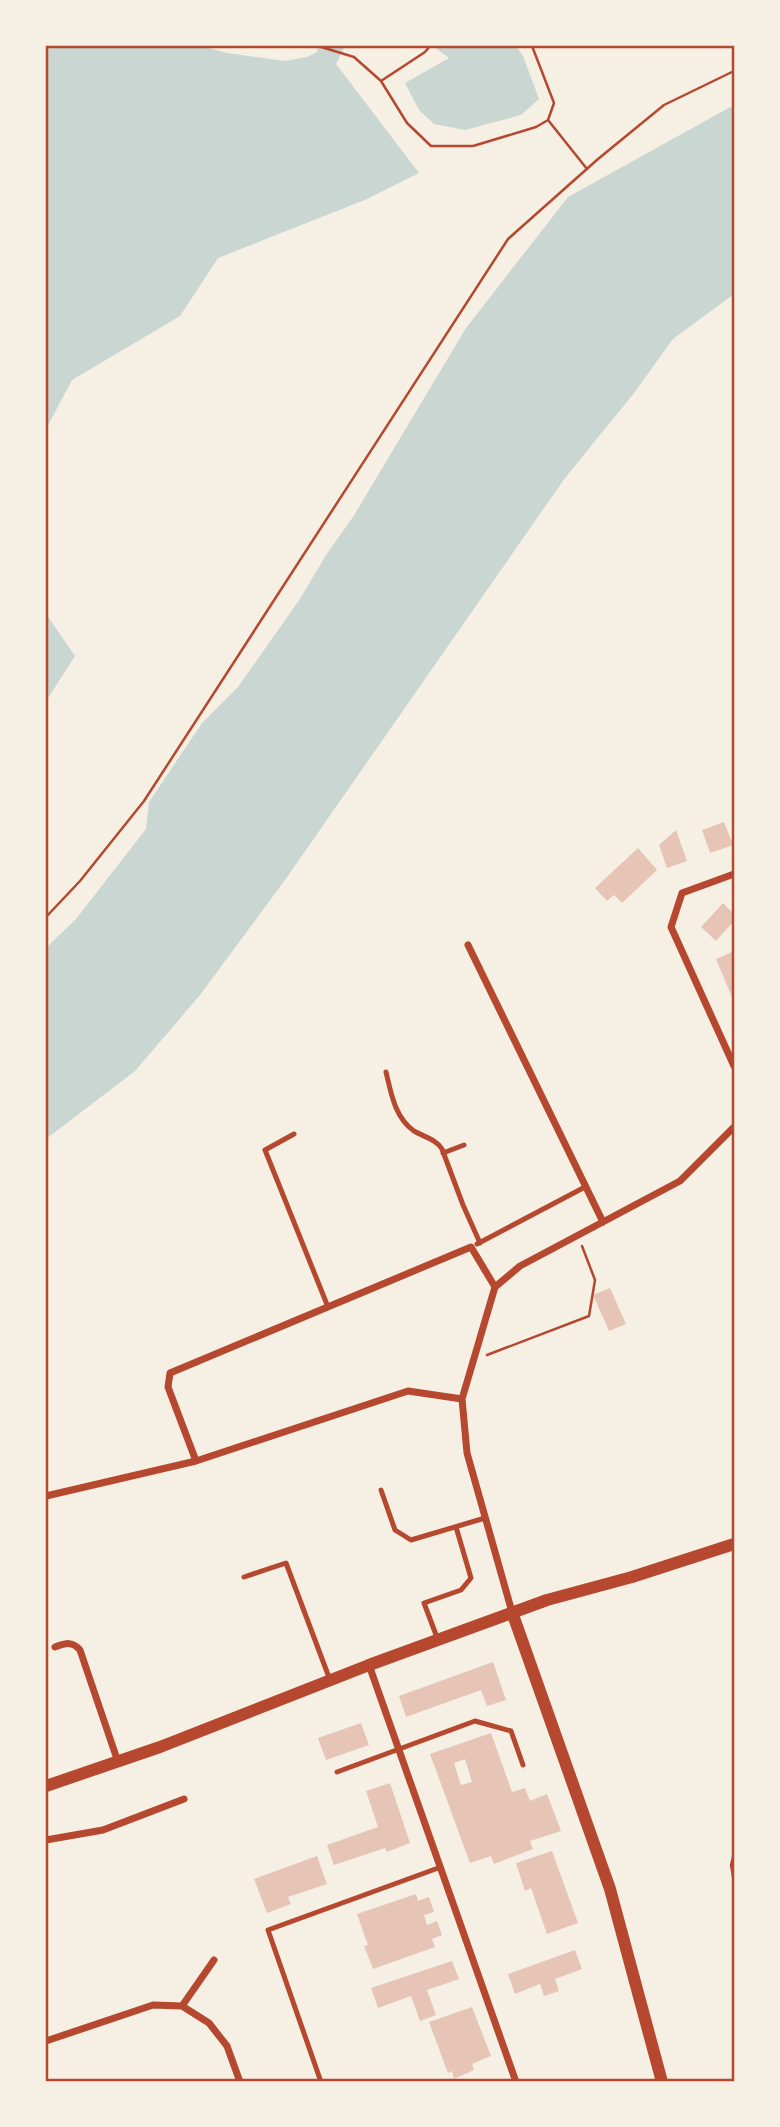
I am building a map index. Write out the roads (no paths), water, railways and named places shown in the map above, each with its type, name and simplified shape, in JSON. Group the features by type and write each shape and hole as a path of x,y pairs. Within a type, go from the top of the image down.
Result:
{"street":[{"path":"734,874 682,893 671,927 734,1066"},
{"path":"468,945 603,1222"},
{"path":"662,2081 610,1889 512,1612 467,1453 462,1399 495,1287 520,1266 680,1181 734,1126"},
{"path":"196,1461 168,1387 170,1373 471,1247 495,1287"},
{"path":"46,1496 196,1461 408,1391 462,1399"},
{"path":"46,1786 118,1762 512,1612 734,1544"},
{"path":"55,1647 68,1643 75,1644 80,1650 118,1762"},
{"path":"369,1665 516,2081"},
{"path":"46,1840 103,1830 184,1799"},
{"path":"182,2006 215,1960"},
{"path":"46,2041 153,2005 182,2006 209,2023 227,2046 240,2081"}],"lane":[{"path":"386,1072 392,1099 402,1120 413,1130 439,1144 480,1243"},
{"path":"294,1134 265,1150 328,1307"},
{"path":"443,1153 464,1145"},
{"path":"471,1247 585,1187"},
{"path":"382,1490 395,1530 411,1540 485,1518"},
{"path":"438,1640 424,1603 461,1590 471,1578 456,1527"},
{"path":"244,1577 286,1563 330,1680"},
{"path":"337,1772 475,1721 511,1731 523,1765"},
{"path":"321,2081 268,1930 441,1867"}]}
